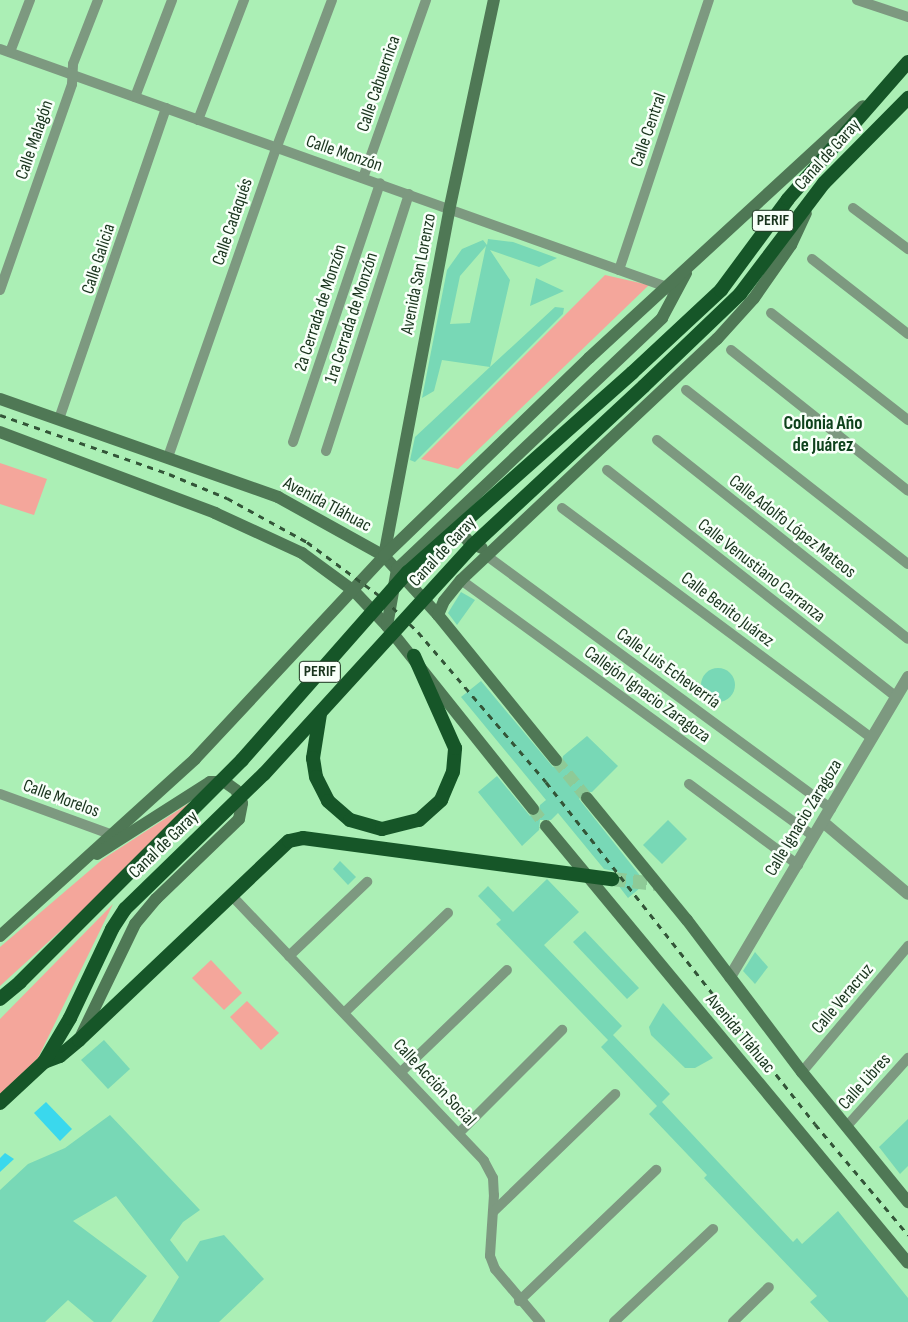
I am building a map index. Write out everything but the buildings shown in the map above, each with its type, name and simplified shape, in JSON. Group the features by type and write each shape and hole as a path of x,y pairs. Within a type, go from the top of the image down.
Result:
{"highway":[{"name":"Canal de Garay","path":"0,999 20,982 242,760 408,572 632,373 721,290 788,199 881,90 908,62"},
{"name":"Canal de Garay","path":"44,1062 70,1018 112,929 125,909 320,714 473,545 740,294 815,195 908,98"},
{"path":"320,714 313,758 316,777 328,801 350,820 382,828 419,820 441,800 453,772 455,748 414,656"},
{"path":"44,1062 60,1056 79,1040 289,841 303,838 612,879"},
{"name":"PERIF","path":"0,1103 44,1062"}],"main road":[{"name":"Avenida San Lorenzo","path":"384,556 449,211 494,0"},
{"name":"Canal de Garay","path":"0,936 63,876 202,752 354,591 384,556 588,358 670,291 691,265 881,90"},
{"path":"438,615 444,600 461,580 717,339 748,305 791,244 815,195"},
{"path":"388,626 397,569 662,318 670,291"},
{"name":"Avenida Tláhuac","path":"0,399 168,457 278,498 384,556 438,615 556,760"},
{"path":"0,432 262,533 302,553 354,591 388,626 414,656 533,809"},
{"path":"462,507 460,529 463,535 476,546 491,552"},
{"path":"63,876 210,782 230,786 242,803 239,819 156,899 136,924 79,1040"},
{"name":"Avenida Tláhuac","path":"587,798 730,977 802,1072 908,1202"},
{"name":"Avenida Tláhuac","path":"546,826 586,877 908,1262"}],"street":[{"path":"5,51 30,0"},
{"name":"Calle Malagón","path":"0,290 72,84 71,75 98,0"},
{"path":"135,97 172,0"},
{"path":"198,120 244,0"},
{"name":"Calle Cadaqués","path":"168,457 276,149 332,0"},
{"name":"Calle Cabuernica","path":"363,178 426,0"},
{"name":"Calle Central","path":"619,270 709,0"},
{"path":"858,0 908,18"},
{"name":"Calle Monzón","path":"5,51 276,149 409,194 449,211 619,270 670,291"},
{"name":"Calle Galicia","path":"59,419 166,108"},
{"name":"2a Cerrada de Monzón","path":"293,442 380,184"},
{"name":"1ra Cerrada de Monzón","path":"326,452 409,194"},
{"path":"853,208 908,250"},
{"path":"812,259 908,334"},
{"path":"771,313 908,420"},
{"path":"731,350 908,491"},
{"path":"686,390 908,564"},
{"name":"Calle Adolfo López Mateos","path":"657,440 908,639"},
{"name":"Calle Venustiano Carranza","path":"607,470 896,697"},
{"name":"Calle Benito Juárez","path":"562,508 872,738"},
{"name":"Calle Luis Echeverría","path":"491,552 831,809"},
{"name":"Callejón Ignacio Zaragoza","path":"461,580 814,836"},
{"name":"Calle Ignacio Zaragoza","path":"730,977 908,677"},
{"path":"689,784 798,865"},
{"name":"Calle Morelos","path":"0,794 110,834"},
{"path":"823,822 908,894"},
{"path":"289,956 367,882"},
{"name":"Calle Acción Social","path":"233,896 345,1012 484,1161 493,1178 490,1256 499,1276 519,1301 540,1322"},
{"path":"345,1012 448,913"},
{"name":"Calle Veracruz","path":"802,1072 908,946"},
{"path":"401,1072 507,970"},
{"path":"459,1133 562,1030"},
{"name":"Calle Libres","path":"846,1127 908,1058"},
{"path":"493,1212 615,1094"},
{"path":"519,1301 656,1170"},
{"path":"614,1322 713,1229"},
{"path":"733,1322 769,1287"}],"shaded area":[{"path":"605,275 649,285 458,469 421,459"},
{"path":"0,463 47,479 34,515 0,504"},
{"path":"197,798 102,893 0,986 0,947 103,859"},
{"path":"113,904 38,1058 0,1098 0,1019"},
{"path":"211,960 242,993 224,1010 192,978"},
{"path":"247,1001 279,1033 261,1050 230,1017"}],"water":[{"path":"46,1102 72,1129 60,1141 34,1113"},
{"path":"5,1153 14,1159 0,1172 0,1158"}],"tunnel":[{"path":"556,760 587,798"},
{"path":"533,809 546,826"},
{"path":"612,879 657,884"}],"railway":[{"path":"0,415 169,474 227,498 307,542 384,599 418,632 546,782 815,1124 908,1235"}],"district":[{"name":"Colonia Año de Juárez","path":"823,435"}]}
